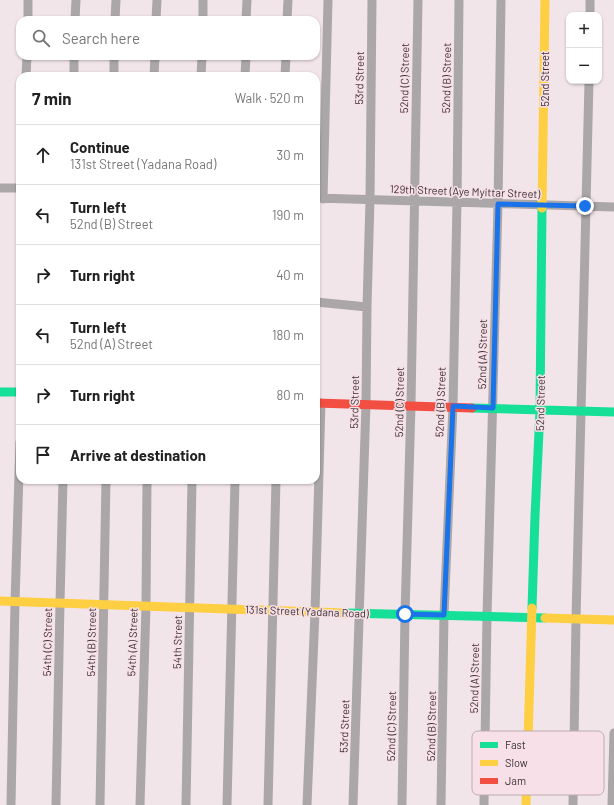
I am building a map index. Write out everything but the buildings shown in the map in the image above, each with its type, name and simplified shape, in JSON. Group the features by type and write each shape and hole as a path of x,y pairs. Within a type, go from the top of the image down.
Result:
{"street":[{"path":"28,0 28,16"},
{"path":"75,16 76,0"},
{"path":"115,16 116,0"},
{"path":"156,0 156,16"},
{"path":"203,0 203,16"},
{"path":"246,16 247,0"},
{"path":"287,16 288,0"},
{"path":"320,198 328,0"},
{"name":"53rd Street","path":"353,805 366,404 372,0"},
{"name":"52nd (C) Street","path":"402,805 418,0"},
{"name":"52nd (B) Street","path":"441,805 444,615 453,406 459,0"},
{"name":"52nd (A) Street","path":"485,731 498,204 501,0"},
{"name":"52nd Street","path":"528,731 540,410 544,0"},
{"path":"590,0 590,12"},
{"path":"26,72 27,60"},
{"path":"74,60 74,72"},
{"path":"114,60 114,72"},
{"path":"154,72 155,60"},
{"path":"201,72 202,60"},
{"path":"245,72 246,60"},
{"path":"285,72 286,60"},
{"path":"574,731 588,84"},
{"path":"0,188 16,188"},
{"name":"129th Street (Aye Myittar Street)","path":"320,198 614,207"},
{"path":"320,302 367,307"},
{"path":"0,392 16,392"},
{"path":"320,403 614,412"},
{"path":"11,805 19,484"},
{"name":"54th (C) Street","path":"56,805 63,484"},
{"name":"54th (B) Street","path":"100,805 106,484"},
{"name":"54th (A) Street","path":"140,805 146,606 147,484"},
{"name":"54th Street","path":"186,805 192,484"},
{"path":"227,805 235,484"},
{"path":"268,805 276,484"},
{"path":"307,805 315,612 317,484"},
{"name":"131st Street (Yadana Road)","path":"0,601 272,611 614,620"},
{"path":"612,805 614,733"},
{"name":"52nd (A) Street","path":"484,795 484,805"},
{"name":"52nd Street","path":"526,795 526,805"},
{"path":"573,795 573,805"}],"traffic: fast":[{"path":"532,608 540,410 542,208"},
{"path":"0,392 16,392"},
{"path":"472,408 614,412"},
{"path":"346,613 545,618"}],"traffic: slow":[{"path":"542,208 545,0"},
{"path":"0,601 346,613"},
{"path":"528,731 532,608"},
{"path":"545,618 614,620"},
{"path":"526,795 526,805"}],"traffic: jam":[{"path":"320,403 472,408"}],"route":[{"path":"405,614 444,615 453,406 493,408 498,204 585,206"}]}
